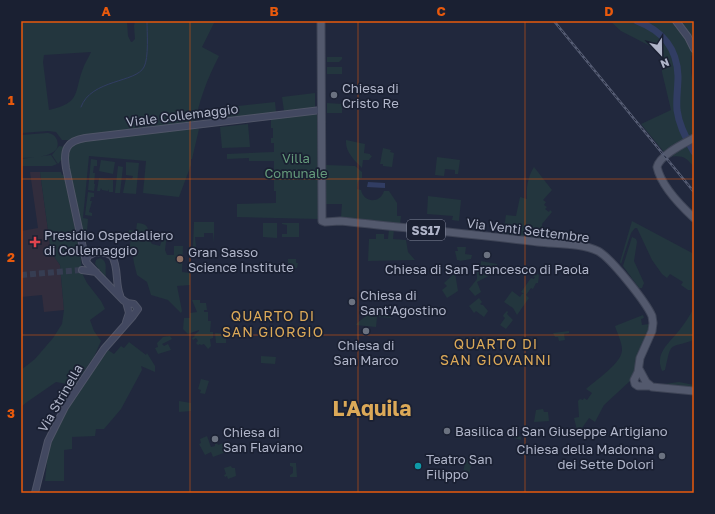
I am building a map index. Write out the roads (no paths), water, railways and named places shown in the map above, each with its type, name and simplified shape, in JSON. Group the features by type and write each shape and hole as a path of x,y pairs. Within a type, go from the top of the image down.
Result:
{"main road":[{"name":"SS17","path":"321,21 321,110"},
{"path":"676,21 688,37 694,49"},
{"name":"Viale Collemaggio","path":"81,241 66,166 65,154 67,147 72,142 78,139 321,110"},
{"name":"Via Venti Settembre","path":"321,110 325,216 340,221 594,249 606,256 619,270 650,312 653,319 652,331 640,358 643,379 656,388 694,391"},
{"path":"694,138 669,153 659,162 657,167 672,193 694,218"},
{"path":"81,241 87,249 97,252"},
{"path":"81,241 87,263"},
{"path":"97,252 88,256 85,269 82,270 94,271 97,273 124,300"},
{"name":"Via Strinella","path":"97,252 108,253 112,256 115,262 117,287 129,308 129,315 124,325"},
{"path":"104,281 107,283 111,282 115,280 116,276"},
{"name":"Via Strinella","path":"36,493 47,444 59,418 85,374 107,344 138,310 134,304 124,300"}],"water":[{"path":"368,182 385,183 385,188 367,187"}],"waterway":[{"path":"81,107 86,98 94,91 103,86 132,76 144,67 146,63 147,51 147,21"},
{"path":"637,21 661,35 667,42 675,57 678,76 678,116 683,132 694,152"}],"tunnel":[{"path":"21,275 82,270"}],"railway":[{"path":"554,21 694,192"}],"place":[{"name":"Chiesa di Cristo Re","path":"334,95"},
{"name":"Presidio Ospedaliero di Collemaggio","path":"35,242"},
{"name":"Chiesa di San Francesco di Paola","path":"487,255"},
{"name":"Gran Sasso Science Institute","path":"180,259"},
{"name":"Chiesa di Sant'Agostino","path":"352,302"},
{"name":"Chiesa di San Marco","path":"366,331"},
{"name":"Basilica di San Giuseppe Artigiano","path":"447,431"},
{"name":"Chiesa di San Flaviano","path":"215,439"},
{"name":"Chiesa della Madonna dei Sette Dolori","path":"662,456"},
{"name":"Teatro San Filippo","path":"418,466"}],"district":[{"name":"QUARTO DI SAN GIORGIO","path":"273,324"},
{"name":"QUARTO DI SAN GIOVANNI","path":"496,352"},
{"name":"L'Aquila","path":"372,408"}],"park label":[{"name":"Villa Comunale","path":"296,166"}]}
